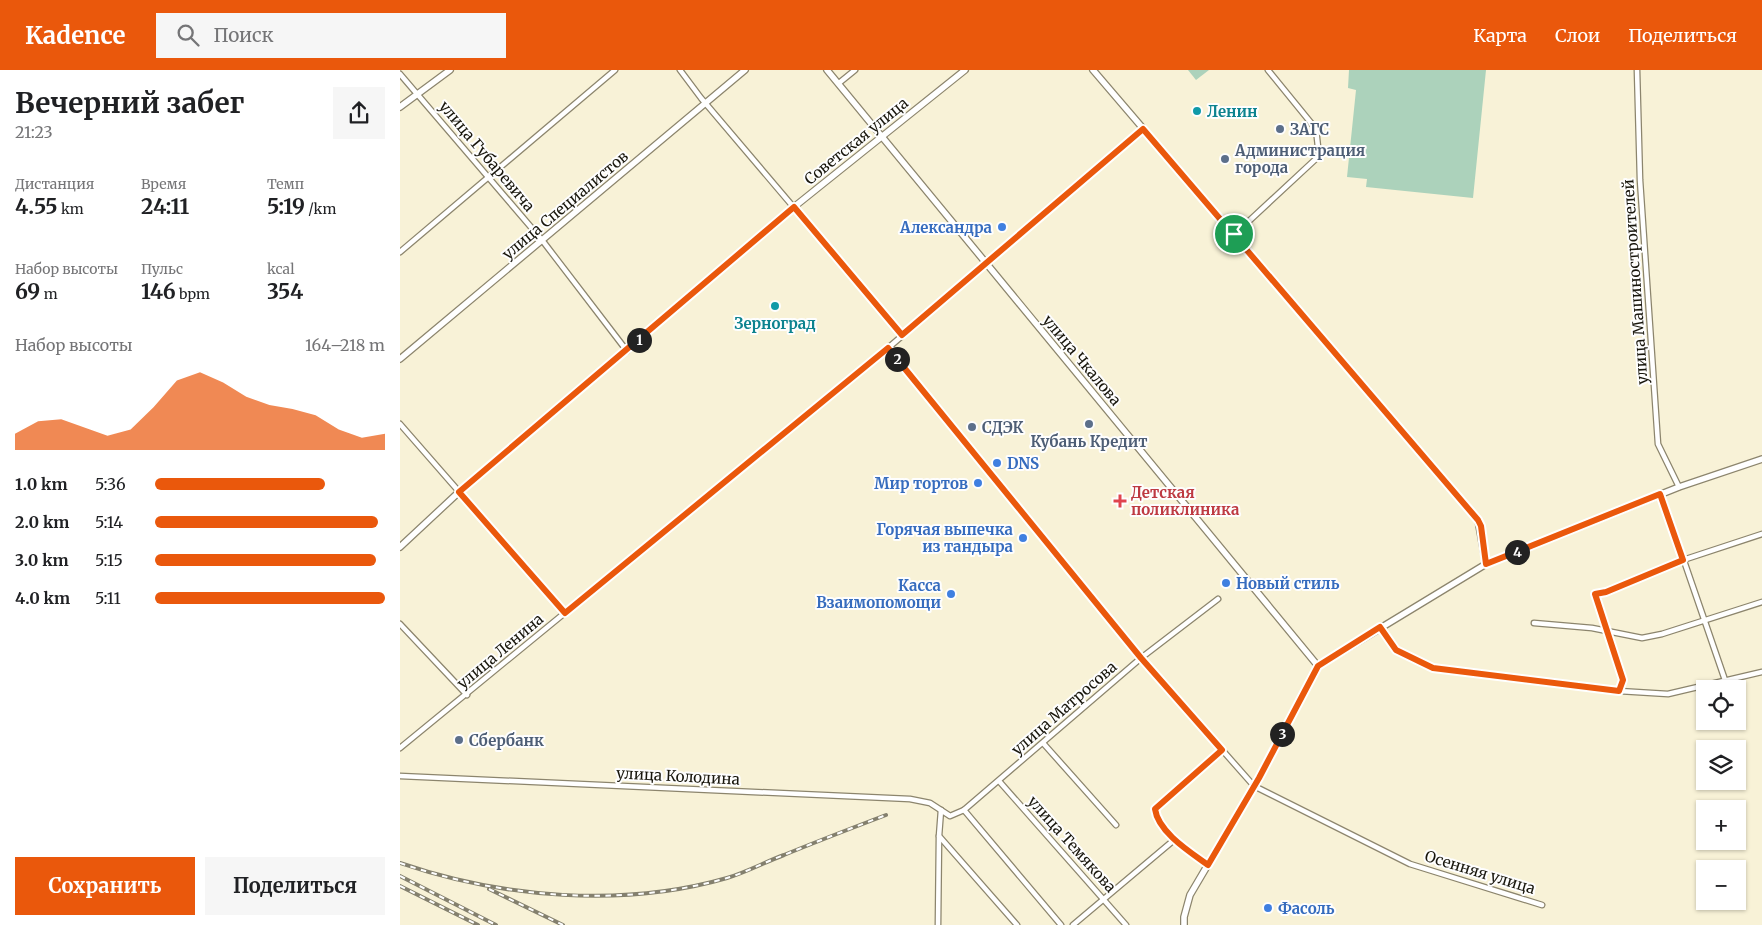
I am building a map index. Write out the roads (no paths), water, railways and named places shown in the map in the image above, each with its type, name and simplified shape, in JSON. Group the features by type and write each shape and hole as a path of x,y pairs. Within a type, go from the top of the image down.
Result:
{"street":[{"path":"400,107 450,70"},
{"path":"400,252 615,70"},
{"path":"680,70 706,104 902,335"},
{"name":"улица Специалистов","path":"400,359 745,70"},
{"name":"улица Чкалова","path":"827,70 883,135 986,264 1318,666"},
{"path":"839,83 856,70"},
{"name":"Советская улица","path":"400,547 459,492 794,207 965,70"},
{"path":"1093,70 1478,520 1481,526 1486,564"},
{"path":"1234,234 1319,156 1316,129 1268,70"},
{"name":"улица Машиностроителей","path":"1637,70 1640,180 1658,444 1679,487"},
{"name":"улица Губаревича","path":"400,74 542,240 627,351"},
{"name":"улица Ленина","path":"400,748 888,348 1143,129"},
{"path":"888,348 1141,658 1254,786"},
{"path":"400,424 565,613"},
{"path":"1184,925 1184,917 1190,895 1254,786 1318,666 1486,564 1660,494 1760,460"},
{"path":"1660,494 1725,680 1762,672"},
{"path":"1619,691 1623,680 1595,594 1606,592 1683,560 1762,534"},
{"name":"улица Матросова","path":"950,816 964,810 1141,658 1218,599"},
{"path":"1534,623 1555,624 1642,638 1704,621 1762,602"},
{"path":"400,624 466,695"},
{"path":"1380,627 1396,650 1433,668 1619,691 1668,694 1696,687"},
{"path":"1043,743 1116,825"},
{"path":"1208,865 1174,840 1156,815 1155,809 1222,750"},
{"name":"улица Колодина","path":"400,776 910,799 930,803 950,816"},
{"name":"улица Темякова","path":"999,780 1126,925"},
{"name":"Осенняя улица","path":"1254,786 1410,864 1542,905"},
{"path":"938,925 941,810"},
{"path":"964,810 1061,925"},
{"path":"939,836 1017,925"},
{"path":"1073,925 1174,840"}],"railway":[{"path":"400,863 439,875 521,891 605,896 646,893 687,887 727,878 886,815"},
{"path":"400,876 496,925"},
{"path":"400,886 478,925"},
{"path":"489,889 563,925"}],"place":[{"name":"Ленин","path":"1197,111"},
{"name":"ЗАГС","path":"1280,129"},
{"name":"Администрация города","path":"1225,159"},
{"name":"Александра","path":"1002,227"},
{"name":"Зерноград","path":"775,306"},
{"name":"Кубань Кредит","path":"1089,424"},
{"name":"СДЭК","path":"972,427"},
{"name":"DNS","path":"997,463"},
{"name":"Мир тортов","path":"978,483"},
{"name":"Детская поликлиника","path":"1120,501"},
{"name":"Горячая выпечка из тандыра","path":"1023,538"},
{"name":"Новый стиль","path":"1226,583"},
{"name":"Касса Взаимопомощи","path":"951,594"},
{"name":"Сбербанк","path":"459,740"},
{"name":"Фасоль","path":"1268,908"}]}
